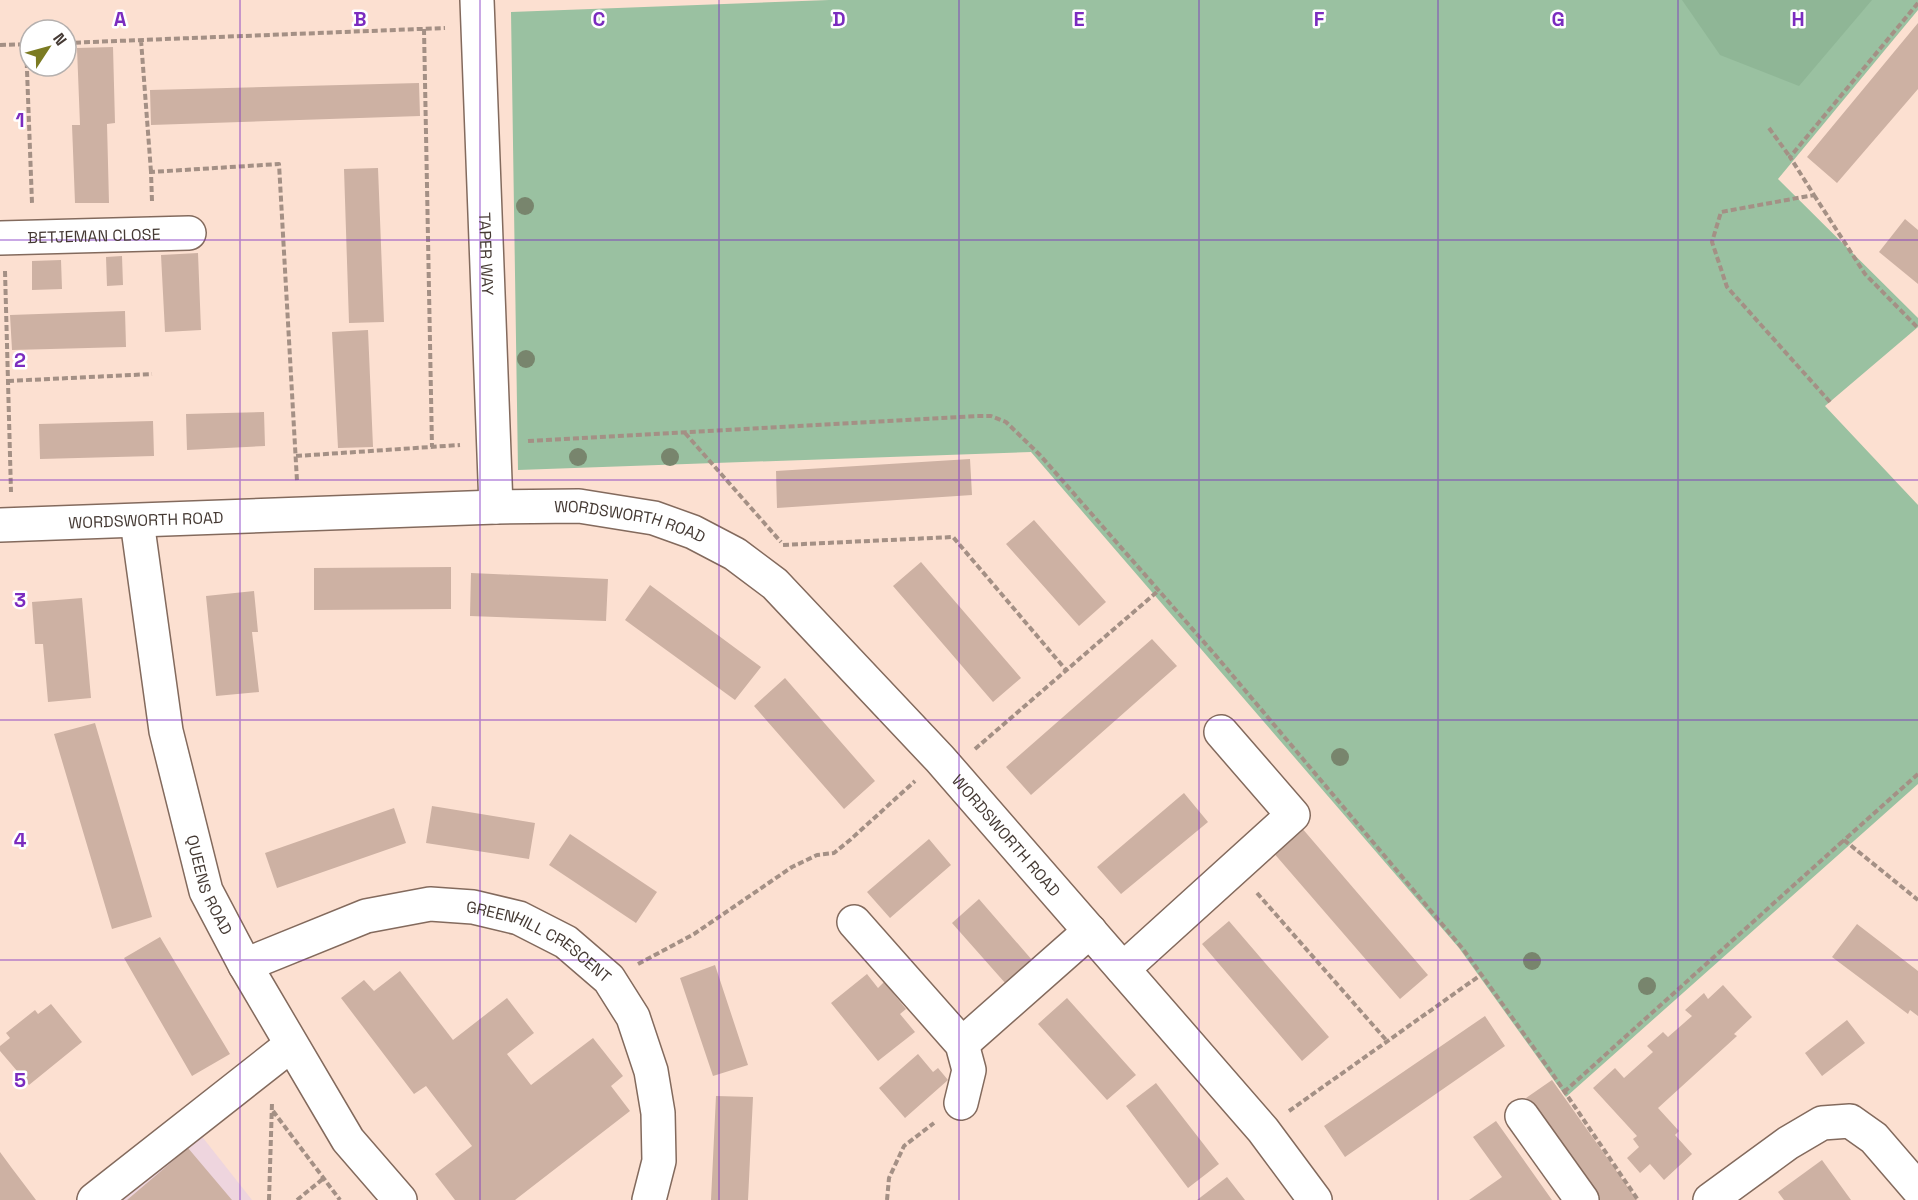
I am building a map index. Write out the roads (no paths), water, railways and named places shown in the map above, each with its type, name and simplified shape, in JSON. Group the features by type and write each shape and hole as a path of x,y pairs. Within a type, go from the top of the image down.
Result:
{"street":[{"name":"TAPER WAY","path":"477,0 496,507"},
{"name":"BETJEMAN CLOSE","path":"12,237 189,233"},
{"name":"WORDSWORTH ROAD","path":"6,525 579,506 654,518 693,532 735,554 775,584 945,764 1263,1130 1315,1200"},
{"name":"QUEENS ROAD","path":"137,521 166,731 206,891 245,965 282,1051 348,1140 400,1200"},
{"path":"1123,969 1293,815 1221,732"},
{"name":"GREENHILL CRESCENT","path":"245,965 366,916 430,904 473,907 519,918 566,942 611,983 633,1017 651,1071 658,1113 659,1161 649,1200"},
{"path":"854,922 962,1044 969,1070 961,1103"},
{"path":"962,1044 1090,931"},
{"path":"94,1200 282,1051"},
{"path":"1522,1116 1582,1200"},
{"path":"1710,1200 1788,1143 1822,1123 1850,1121 1874,1138 1918,1189"}]}
